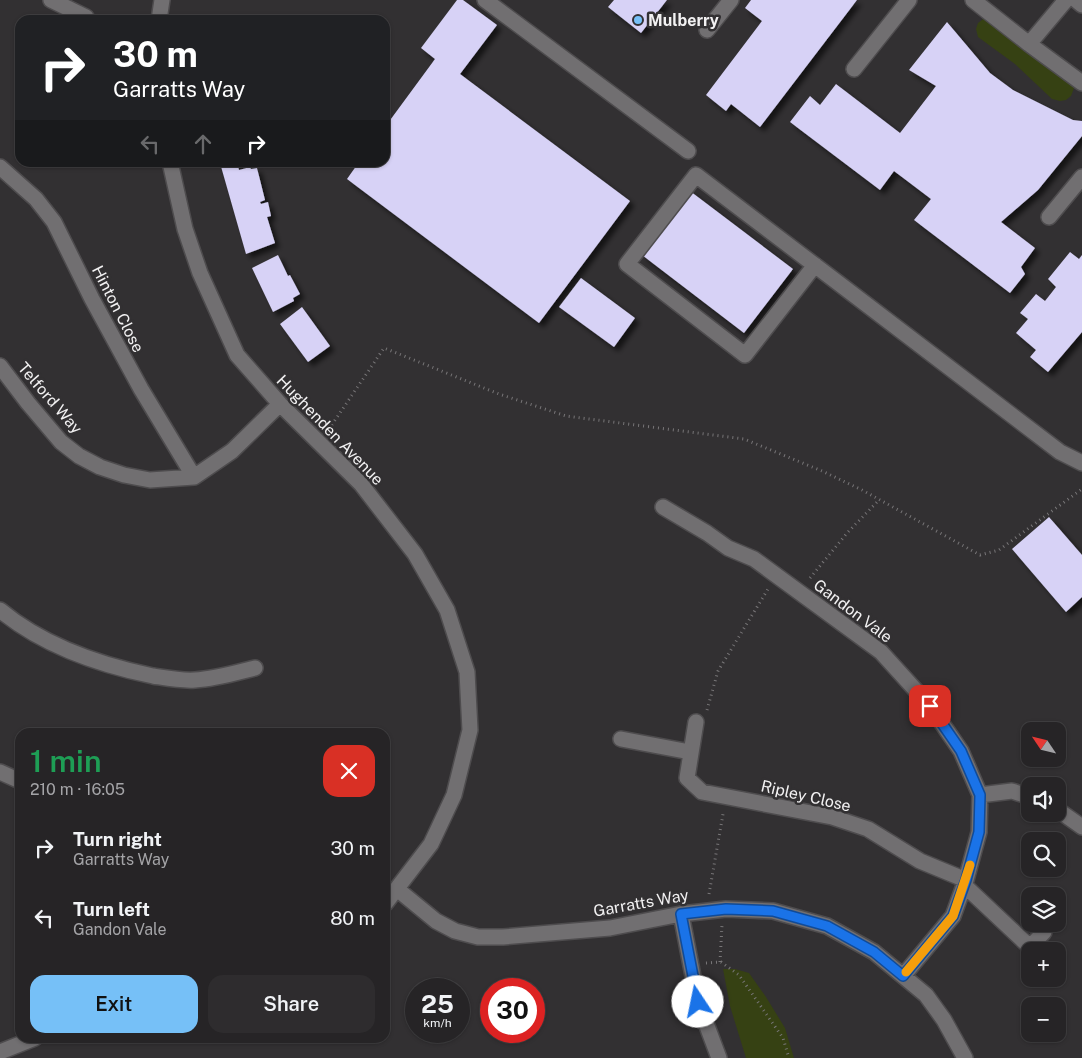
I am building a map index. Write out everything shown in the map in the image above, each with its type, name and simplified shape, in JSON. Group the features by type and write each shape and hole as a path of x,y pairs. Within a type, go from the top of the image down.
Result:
{"street":[{"path":"51,0 82,15"},
{"path":"160,15 162,0"},
{"path":"484,0 688,151"},
{"path":"707,30 731,0"},
{"path":"854,70 908,0"},
{"path":"973,0 1082,83"},
{"path":"1030,44 1066,0"},
{"path":"1076,0 1082,5"},
{"name":"Hinton Close","path":"0,167 36,199 54,222 92,299 141,389 194,477"},
{"name":"Hughenden Avenue","path":"171,167 185,229 200,273 237,355 280,404 361,484 415,554 447,610 467,672 470,730 454,795 431,844 390,898"},
{"path":"815,265 745,355 627,264 696,175 815,265 1060,452 1082,463"},
{"path":"1049,218 1082,177"},
{"name":"Telford Way","path":"0,366 61,442 79,456 108,470 150,480 194,477"},
{"path":"194,477 232,451 280,404"},
{"name":"Gandon Vale","path":"663,507 707,532 728,548 754,559 881,652 930,706 961,751 980,795 979,832 953,916 903,976"},
{"path":"0,610 33,632 86,657 138,673 193,680 255,668"},
{"name":"Ripley Close","path":"696,722 687,778 702,792 832,817 868,829 920,861 965,882"},
{"path":"621,739 690,752"},
{"path":"0,772 15,779"},
{"path":"980,795 1012,791 1021,794"},
{"path":"1066,816 1082,827"},
{"path":"965,882 1030,948 1044,932"},
{"name":"Garratts Way","path":"397,889 436,921 455,931 478,937 503,937 610,928 681,914 726,909 773,911 827,926 874,952 926,995 944,1020 965,1058"},
{"path":"681,914 698,1002 719,1058"},
{"path":"0,1052 22,1043"}],"path":[{"path":"317,441 334,425 384,348 499,394 566,416 744,438 822,471 980,555 999,550 1082,489"},
{"path":"798,592 860,518 879,500"},
{"path":"707,710 718,671 776,576"},
{"path":"712,873 726,796"},
{"path":"720,962 721,934"},
{"path":"691,963 720,962 739,975 783,1038 789,1058"}],"green space":[{"path":"987,16 1071,79 1074,88 1071,96 1066,100 1060,101 1052,99 1015,64 978,37 976,29 978,23"},
{"path":"723,969 735,969 749,973 785,1028 794,1058 746,1058 730,1006"}],"building":[{"path":"457,0 463,0 497,25 460,74 630,201 539,323 347,179 355,167 390,167 390,120 435,59 421,48"},
{"name":"Mulberry","path":"614,0 667,0 641,33 608,7"},
{"path":"751,0 857,0 760,127 731,104 726,111 706,95 762,21 745,8"},
{"path":"947,22 990,73 1013,90 1073,120 1082,121 1082,136 1038,190 1001,222 1035,248 1021,267 1025,274 1010,293 914,220 931,199 894,171 880,190 790,122 810,96 820,105 836,84 900,133 936,86 909,70"},
{"path":"221,167 238,167 239,170 250,167 251,169 257,168 265,200 260,202 261,204 268,202 271,216 267,217 275,243 246,254"},
{"path":"690,191 793,269 744,333 642,255"},
{"path":"1070,252 1079,259 1082,255 1082,332 1048,372 1030,357 1036,350 1016,333 1028,319 1020,313 1036,294 1045,301 1056,287 1048,279"},
{"path":"278,255 288,276 290,275 300,294 293,298 294,301 273,312 252,268"},
{"path":"581,278 635,318 614,347 559,307"},
{"path":"302,307 330,346 308,362 280,324"},
{"path":"1049,517 1082,555 1082,597 1066,612 1012,549"}],"slow traffic":[{"path":"906,972 953,916 970,865"}],"place":[{"name":"Mulberry","path":"638,20"}],"route":[{"path":"698,1002 681,914 726,909 773,911 827,926 874,952 903,976 936,938 953,916 966,880 979,832 980,795 961,751 930,706"}]}
